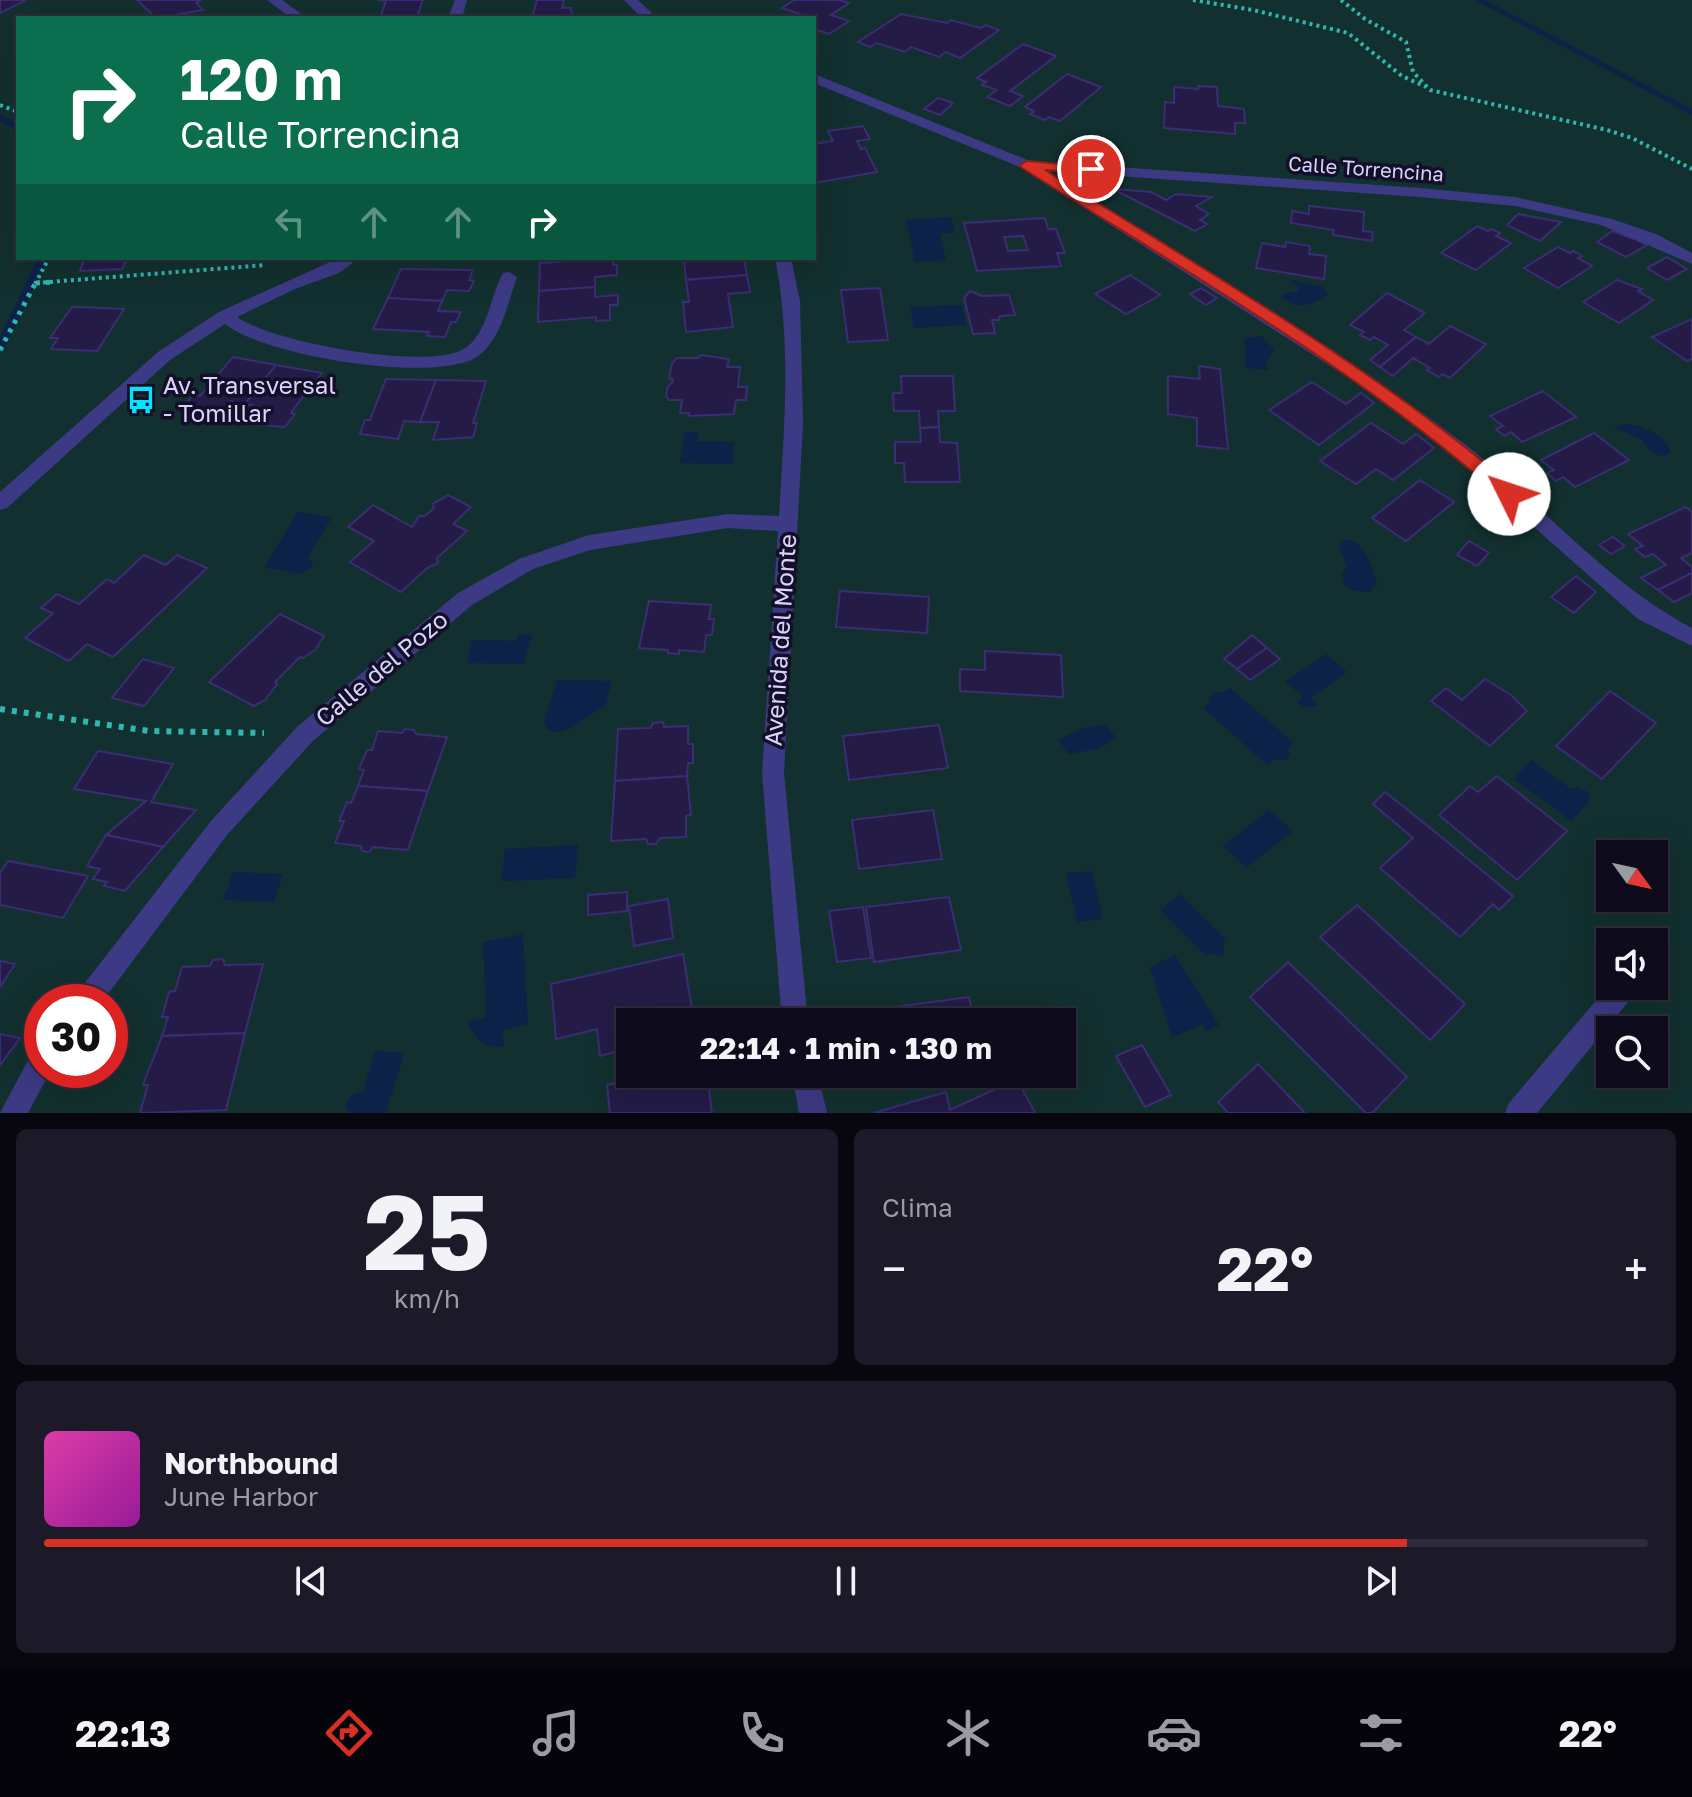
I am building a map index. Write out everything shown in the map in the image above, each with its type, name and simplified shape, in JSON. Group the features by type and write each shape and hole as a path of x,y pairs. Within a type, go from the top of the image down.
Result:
{"street":[{"path":"273,0 297,16"},
{"path":"630,0 648,16"},
{"path":"816,79 1027,165 1377,388 1464,454 1645,613 1692,638"},
{"name":"Calle Torrencina","path":"1027,165 1473,197 1587,216 1662,241 1692,259"},
{"name":"Avenida del Monte","path":"783,260 792,301 794,424 773,773 794,1008"},
{"path":"0,503 164,356 225,316 329,264"},
{"path":"225,316 249,333 347,357 438,361 468,354 482,341 509,277"},
{"name":"Calle del Pozo","path":"100,984 219,828 305,734 465,599 526,564 589,543 728,521 788,524"},
{"path":"1519,1113 1613,1000"},
{"path":"13,1113 27,1088"},
{"path":"808,1088 813,1113"}],"path":[{"path":"1193,0 1253,10 1348,33 1402,76 1430,90 1607,130 1632,138 1692,169"},
{"path":"1341,0 1365,19 1406,42 1413,72 1430,90"},
{"path":"0,350 48,260"},
{"path":"36,283 268,265"},
{"path":"0,709 149,731 305,734"}],"green space":[{"path":"0,0 1692,0 1692,1113 0,1113"}],"water":[{"path":"951,217 955,232 940,234 946,260 915,262 906,220"},
{"path":"1290,282 1323,287 1328,294 1310,304 1292,304 1281,296 1298,291 1298,286"},
{"path":"962,305 966,325 914,328 910,307"},
{"path":"1262,336 1274,350 1265,363 1269,370 1246,368 1244,338"},
{"path":"1626,424 1653,432 1664,440 1671,452 1665,456 1653,454 1642,440 1613,427"},
{"path":"685,432 698,432 697,441 734,442 732,464 680,463"},
{"path":"298,512 332,517 307,559 313,563 312,568 300,574 264,567"},
{"path":"1344,540 1358,544 1367,555 1377,584 1370,592 1351,590 1344,585 1342,574 1347,567 1339,546"},
{"path":"519,634 532,635 524,664 467,663 472,640 516,641"},
{"path":"1326,654 1347,672 1311,698 1318,704 1315,707 1305,707 1296,702 1303,696 1285,682"},
{"path":"557,680 612,681 605,706 568,729 554,731 547,729 544,722"},
{"path":"1230,688 1294,743 1288,748 1290,754 1287,760 1273,760 1267,765 1203,708 1209,703 1211,693"},
{"path":"1106,724 1116,738 1097,749 1068,754 1059,740 1082,728"},
{"path":"1531,760 1571,789 1579,787 1589,793 1590,800 1571,821 1514,779"},
{"path":"1269,810 1293,831 1246,868 1223,846"},
{"path":"578,845 575,878 501,881 505,849"},
{"path":"1092,871 1103,919 1077,922 1066,873"},
{"path":"233,872 283,874 274,902 223,900"},
{"path":"1180,894 1226,939 1223,942 1224,954 1218,956 1210,953 1206,956 1160,910"},
{"path":"523,934 528,1024 503,1030 504,1047 491,1046 477,1038 468,1022 486,1017 483,942"},
{"path":"1175,955 1219,1025 1207,1031 1202,1024 1172,1038 1150,967"},
{"path":"375,1051 404,1053 386,1113 350,1113 346,1108 347,1101 353,1094 363,1092"}],"building":[{"path":"0,0 26,0 0,13"},
{"path":"137,0 201,0 196,3 203,10 154,16"},
{"path":"377,0 423,0 417,16 381,16 386,1"},
{"path":"537,0 564,0 562,8 571,8 572,16 533,16"},
{"path":"794,0 840,0 849,3 831,15 849,21 829,34 816,30 816,16 798,16 800,14 782,8"},
{"path":"901,14 947,23 951,20 980,28 986,25 999,30 960,58 946,52 939,57 911,47 905,52 877,43 870,47 858,42"},
{"path":"1023,44 1056,56 1010,91 1023,96 1010,106 987,97 997,90 982,85 986,82 977,78"},
{"path":"1067,74 1101,87 1060,121 1049,117 1045,120 1030,114 1034,111 1025,107"},
{"path":"1198,86 1217,87 1218,106 1244,109 1245,123 1235,123 1235,134 1164,128 1165,102 1174,103 1174,87 1198,89"},
{"path":"938,98 953,103 940,115 924,109"},
{"path":"863,126 870,139 857,141 861,149 865,148 877,172 816,183 816,144 833,141 828,131"},
{"path":"1113,189 1151,192 1166,200 1176,194 1212,197 1196,206 1209,214 1200,220 1207,224 1195,231"},
{"path":"1309,206 1364,212 1363,231 1373,232 1372,241 1333,235 1334,230 1291,223 1292,211 1309,214"},
{"path":"1518,214 1561,222 1540,241 1507,225"},
{"path":"1045,218 1048,229 1056,229 1065,253 1057,253 1061,266 977,271 964,223","holes":["1023,236 1028,250 1008,251 1004,237"]},
{"path":"1477,226 1500,233 1496,236 1511,243 1476,270 1441,253"},
{"path":"1612,231 1647,245 1626,257 1597,242"},
{"path":"1286,242 1310,246 1309,254 1326,256 1324,279 1256,268 1262,243 1285,247"},
{"path":"1558,247 1582,256 1578,258 1592,266 1558,288 1524,268"},
{"path":"1667,257 1687,269 1667,280 1647,268"},
{"path":"84,260 126,260 122,269 80,271"},
{"path":"613,260 613,265 617,265 617,275 595,277 595,287 539,291 540,263"},
{"path":"744,260 747,275 686,280 684,261 679,261"},
{"path":"401,269 473,270 469,280 474,281 469,291 447,290 442,301 388,298"},
{"path":"747,275 750,292 728,294 733,327 686,332 683,302 689,302 686,280"},
{"path":"1130,275 1160,295 1126,314 1095,294"},
{"path":"1617,280 1642,289 1638,291 1653,300 1619,323 1583,302"},
{"path":"595,287 595,297 618,295 618,305 610,305 610,320 596,321 596,317 538,322 539,291"},
{"path":"880,288 888,340 848,342 841,290"},
{"path":"1201,288 1217,298 1206,305 1190,294"},
{"path":"970,291 982,296 1009,295 1015,315 992,320 995,333 973,334 964,298"},
{"path":"1387,293 1425,313 1404,330 1416,337 1380,367 1370,360 1388,345 1374,337 1370,340 1360,335 1364,332 1350,325"},
{"path":"388,298 442,301 438,311 461,312 456,322 451,322 445,337 427,336 429,332 373,329"},
{"path":"72,307 124,309 97,351 51,349 58,338 50,338"},
{"path":"1692,319 1692,359 1687,361 1652,337"},
{"path":"1450,326 1486,344 1450,378 1442,374 1439,377 1413,358 1393,376 1380,367 1416,337 1429,344"},
{"path":"701,355 729,359 727,367 740,367 738,387 747,387 746,400 736,400 734,414 688,416 689,413 680,413 682,400 669,400 666,396 673,379 669,378 672,363 677,358 698,358"},
{"path":"233,357 276,365 245,404 230,401 216,418 201,415 204,411 183,407 194,394 200,396"},
{"path":"276,365 322,373 292,411 295,414 285,427 248,424 261,407 245,404"},
{"path":"1199,366 1220,369 1228,449 1197,446 1197,418 1168,414 1168,376 1200,379"},
{"path":"901,376 953,376 955,411 938,411 939,427 920,428 919,411 894,411 893,393 902,393"},
{"path":"386,379 436,380 420,422 404,421 398,439 360,434 365,420 370,420"},
{"path":"436,380 486,381 473,423 477,423 473,437 433,440 439,422 420,422"},
{"path":"1312,382 1346,404 1361,393 1374,403 1319,445 1269,410"},
{"path":"1543,391 1576,417 1522,442 1511,432 1504,436 1496,429 1503,426 1490,416"},
{"path":"1371,423 1403,444 1416,434 1434,448 1393,480 1376,469 1356,484 1320,461"},
{"path":"939,427 940,442 957,443 960,482 905,482 904,463 895,463 895,442 921,442 920,428"},
{"path":"1594,433 1629,460 1575,487 1563,477 1556,481 1547,473 1554,470 1541,460"},
{"path":"1420,480 1454,502 1406,541 1372,518"},
{"path":"448,495 471,507 453,524 467,531 437,558 438,563 427,568 401,592 350,562 374,541 348,527 373,505 412,527 419,516 425,516 434,508 433,504"},
{"path":"1686,507 1692,512 1692,553 1681,558 1692,567 1692,573 1658,590 1641,578 1666,565 1653,554 1645,557 1635,549 1643,546 1628,534"},
{"path":"1613,537 1625,546 1611,554 1599,545"},
{"path":"1469,541 1489,553 1477,566 1457,555"},
{"path":"144,555 166,565 177,555 207,568 113,657 87,644 69,661 25,638 53,613 41,608 57,594 79,604 107,579 114,583"},
{"path":"1692,573 1692,593 1674,602 1658,590"},
{"path":"1576,576 1596,592 1574,613 1551,597"},
{"path":"840,591 929,597 927,633 836,627"},
{"path":"649,601 711,605 709,619 714,619 712,635 706,635 704,652 679,650 679,654 639,648"},
{"path":"280,614 324,636 315,650 300,657 275,682 277,684 265,700 254,706 209,682"},
{"path":"1252,635 1267,648 1237,669 1224,659"},
{"path":"1267,648 1280,659 1250,680 1237,669"},
{"path":"985,651 1061,655 1063,697 960,691 960,669 985,670"},
{"path":"143,659 174,668 144,706 112,698"},
{"path":"1485,679 1511,695 1527,711 1490,746 1431,701 1446,688 1462,700"},
{"path":"1610,691 1656,723 1602,779 1556,746"},
{"path":"663,722 664,727 688,726 688,744 693,744 693,763 688,763 687,776 615,781 618,729 651,728 653,723"},
{"path":"939,725 948,768 849,780 843,736"},
{"path":"405,729 414,730 416,734 447,737 428,791 358,786 364,770 359,769 367,750 372,750 378,731 402,733"},
{"path":"98,751 173,764 151,802 196,810 163,847 106,835 146,801 74,789"},
{"path":"687,776 691,815 686,816 686,837 660,838 656,844 648,844 646,839 611,841 615,781"},
{"path":"1497,776 1567,831 1517,880 1439,815 1470,786 1478,792"},
{"path":"358,786 428,791 408,850 373,847 369,852 362,851 361,846 335,843 344,821 339,821"},
{"path":"1385,792 1513,896 1499,910 1493,904 1460,937 1380,868 1413,838 1373,804"},
{"path":"933,810 942,859 859,869 852,820"},
{"path":"106,835 163,847 125,891 104,886 107,882 93,879 100,869 87,866"},
{"path":"8,861 88,876 63,918 0,905 0,873"},
{"path":"627,892 627,911 588,915 588,895"},
{"path":"949,897 961,950 874,962 866,907"},
{"path":"668,899 673,938 634,946 629,906"},
{"path":"1357,905 1465,1004 1430,1040 1320,937"},
{"path":"863,907 871,958 837,962 829,911"},
{"path":"683,954 692,1008 616,1008 616,1052 600,1056 597,1029 556,1039 551,984"},
{"path":"223,959 225,965 263,964 245,1033 162,1036 168,1017 162,1017 169,992 175,991 182,967 210,966 213,960"},
{"path":"0,961 15,964 0,987"},
{"path":"1288,962 1407,1077 1372,1113 1366,1113 1250,997"},
{"path":"969,997 971,1008 886,1008"},
{"path":"245,1033 226,1110 140,1113 148,1085 143,1085 162,1036"},
{"path":"0,1034 20,1038 0,1065"},
{"path":"1142,1045 1171,1095 1145,1107 1116,1056"},
{"path":"1258,1064 1305,1113 1228,1113 1218,1102"},
{"path":"616,1083 616,1088 709,1088 712,1113 610,1113 607,1085"},
{"path":"998,1088 1022,1088 1035,1113 874,1113 946,1092 950,1110"}],"waterway":[{"path":"1479,0 1692,112"},
{"path":"0,117 16,127"},
{"path":"0,348 42,260"}],"place":[{"name":"Av. Transversal - Tomillar","path":"141,400"}],"route":[{"path":"1091,169 1027,165 1377,388 1464,454 1509,494"}]}
